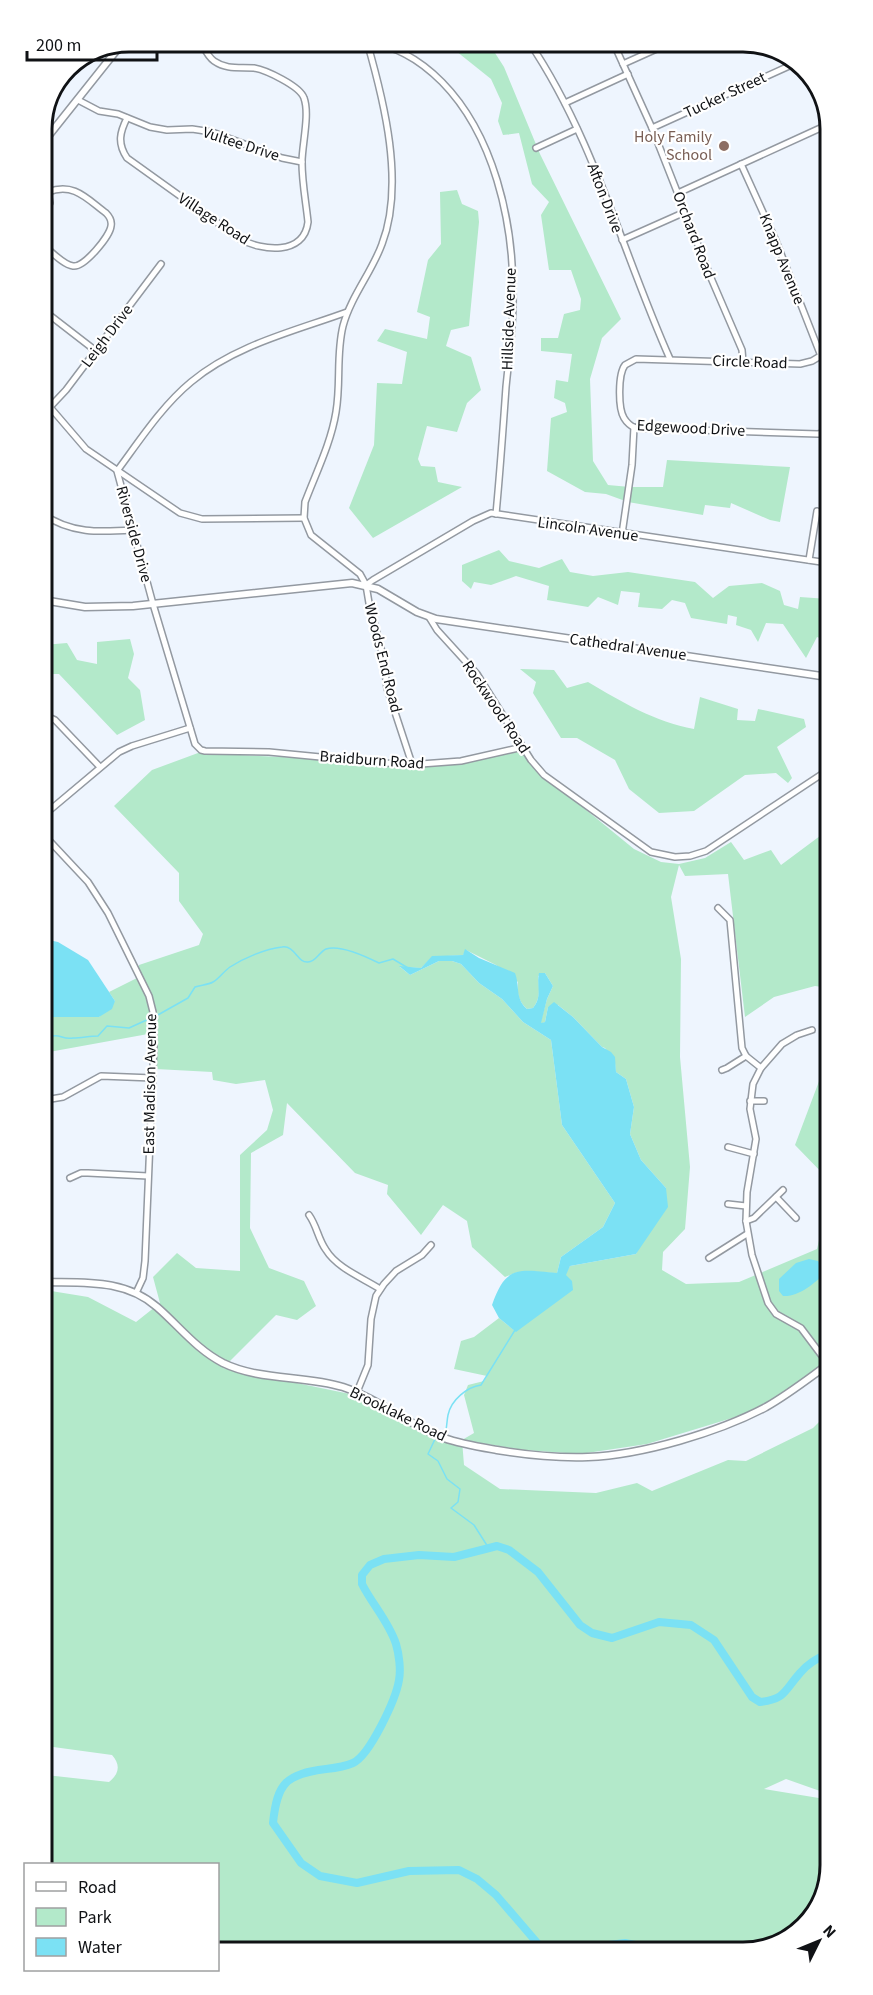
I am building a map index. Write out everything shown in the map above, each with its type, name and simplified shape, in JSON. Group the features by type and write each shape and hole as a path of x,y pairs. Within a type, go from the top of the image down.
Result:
{"street":[{"name":"Village Road","path":"128,118 120,137 121,148 127,158 240,239 252,245 272,248 297,243 303,236 308,222 302,162 306,111 302,93 262,70 234,69 219,64 206,52"},
{"path":"370,52 389,146 392,195 384,241 347,312 339,354 338,396 334,421 305,502 304,518 315,540 360,574 366,585 487,514 496,514"},
{"name":"Hillside Avenue","path":"403,52 430,72 453,95 477,133 499,190 510,245 513,297 496,514"},
{"name":"Afton Drive","path":"537,53 554,81 591,161 651,317 670,359"},
{"name":"Orchard Road","path":"618,53 652,128 742,350 743,362"},
{"path":"623,64 648,53"},
{"path":"53,131 114,54"},
{"name":"Tucker Street","path":"652,128 788,67"},
{"path":"565,103 628,74"},
{"name":"Vultee Drive","path":"78,100 99,111 118,114 158,129 192,129 212,132 278,157 302,162"},
{"path":"678,193 820,128"},
{"path":"536,148 577,129"},
{"name":"Knapp Avenue","path":"741,164 776,241 820,353"},
{"path":"53,191 65,188 76,190 108,215 112,225 109,232 80,266 69,265 53,252"},
{"path":"622,240 685,212"},
{"name":"Leigh Drive","path":"53,404 161,264"},
{"name":"Riverside Drive","path":"255,751 204,751 195,744 153,604 117,471 166,406 204,372 243,350 347,312"},
{"path":"53,318 96,351"},
{"name":"Circle Road","path":"670,359 800,364 820,357"},
{"name":"Edgewood Drive","path":"670,359 636,359 628,362 622,369 620,376 622,413 626,421 634,427 820,434"},
{"path":"53,410 80,442 173,510 202,519 304,518"},
{"path":"622,534 633,465 634,427"},
{"path":"809,560 817,511"},
{"name":"Lincoln Avenue","path":"496,514 820,562"},
{"path":"53,519 67,527 85,531 133,530"},
{"name":"Rockwood Road","path":"53,602 85,607 153,604 334,584 366,585 378,589 429,617 437,630 477,674 531,760 544,775 643,848 666,857 690,856 710,849 820,775"},
{"name":"Woods End Road","path":"366,585 383,656 387,688 412,764"},
{"name":"Cathedral Avenue","path":"429,617 820,676"},
{"path":"53,719 100,767"},
{"path":"53,808 126,748 190,728"},
{"name":"Braidburn Road","path":"255,751 412,764 461,761 523,747"},
{"name":"East Madison Avenue","path":"53,843 77,868 100,898 145,985 153,1012 153,1078 144,1272 136,1293"},
{"path":"718,908 730,920 742,1048 746,1056 761,1068"},
{"path":"725,960 734,960"},
{"path":"730,1011 738,1010"},
{"path":"812,1030 785,1041 761,1068 753,1084 750,1101 755,1132 754,1154 746,1221 757,1272 772,1309 780,1317 801,1328 820,1352"},
{"path":"779,1035 785,1041"},
{"path":"722,1070 746,1056"},
{"path":"52,1099 63,1097 101,1076 153,1078"},
{"path":"750,1101 764,1101"},
{"path":"728,1147 754,1154"},
{"path":"70,1178 81,1173 148,1176"},
{"path":"746,1221 754,1218 783,1190"},
{"path":"776,1197 796,1218"},
{"path":"728,1204 746,1206"},
{"path":"309,1215 315,1223 325,1249 333,1259 380,1289"},
{"path":"709,1258 747,1234"},
{"path":"357,1392 368,1365 371,1319 380,1289 396,1271 422,1256 431,1245"},
{"name":"Brooklake Road","path":"52,1282 102,1283 121,1287 157,1306 196,1345 223,1363 246,1371 322,1383 357,1392 443,1437 533,1455 574,1457 616,1454 671,1442 745,1417 788,1393 820,1370"}],"green space":[{"path":"458,53 495,53 504,67 540,154 621,319 602,338 590,379 593,461 608,485 663,487 667,460 790,467 780,522 731,503 730,508 705,505 703,515 628,502 606,494 585,492 547,471 551,418 567,412 565,403 554,398 556,380 568,382 572,354 541,351 541,338 558,338 564,314 580,310 581,299 571,270 549,270 541,215 549,202 532,184 519,133 503,135 498,121 502,103 491,79"},
{"path":"457,190 462,204 478,211 479,222 469,326 451,330 446,346 471,357 481,390 467,403 457,432 427,426 418,459 421,466 435,467 438,482 462,487 373,538 349,508 374,445 377,383 402,384 407,352 377,341 385,329 427,339 430,317 417,312 428,260 441,244 440,192"},
{"path":"499,550 509,561 539,568 562,559 570,572 593,576 628,572 695,582 713,598 729,586 762,583 780,591 784,605 798,609 800,597 820,598 820,638 817,637 806,658 783,624 766,623 758,642 751,630 736,625 737,617 728,615 727,624 691,618 685,603 672,600 662,609 638,607 640,593 621,591 618,605 598,597 588,607 547,600 549,586 516,576 491,585 474,582 471,589 462,581 462,565"},
{"path":"130,639 134,654 128,678 140,690 145,720 117,735 59,674 53,674 53,644 67,643 77,660 97,664 97,642"},
{"path":"520,669 554,670 567,688 588,682 652,716 694,729 700,697 738,709 737,720 755,721 758,709 804,719 806,727 777,747 792,778 788,783 776,773 745,775 694,811 659,813 629,789 615,760 577,738 561,738 533,693 536,682"},
{"path":"523,747 547,778 634,849 661,862 679,864 705,858 731,842 744,860 771,850 781,865 820,836 820,987 774,997 745,1017 728,874 685,876 679,865 671,897 681,959 680,1057 690,1167 685,1229 663,1252 662,1270 686,1284 739,1282 817,1249 820,1236 820,1365 780,1395 742,1415 647,1444 580,1454 524,1450 462,1440 464,1465 500,1489 596,1493 637,1483 652,1491 728,1460 746,1461 813,1428 820,1421 820,1791 786,1779 764,1789 820,1798 820,1876 813,1900 808,1908 806,1911 789,1911 789,1928 778,1935 759,1941 744,1942 219,1942 219,1863 52,1863 52,1776 109,1782 117,1773 118,1766 112,1755 52,1747 52,1291 88,1297 136,1322 160,1303 153,1277 177,1253 196,1268 240,1271 240,1155 267,1130 273,1110 265,1080 236,1084 213,1080 212,1072 156,1069 155,1040 148,1034 52,1051 52,1017 99,1017 115,1001 109,992 137,978 139,965 199,945 203,934 179,901 179,873 114,806 152,770 198,753 432,764","holes":["466,950 496,965 518,982 519,997 527,1009 533,1008 536,1004 539,993 538,976 545,973 553,986 540,1024 545,1022 548,1007 558,1005 605,1048 615,1063 616,1072 626,1079 634,1107 630,1134 641,1160 666,1188 636,1254 570,1266 565,1275 515,1331 499,1318 474,1337 461,1341 454,1369 487,1376 484,1381 468,1385 464,1395 474,1433 462,1440 438,1440 350,1394 223,1368 276,1315 297,1320 316,1306 304,1281 269,1268 250,1228 251,1153 283,1135 287,1103 355,1173 388,1185 387,1194 421,1235 443,1205 467,1221 472,1247 505,1277 518,1272 557,1273 561,1257 603,1227 615,1203 562,1125 551,1040 523,1022 502,999 479,983 461,964 439,961 410,975 400,967 421,968 432,957 463,955"]},
{"path":"820,1079 820,1171 795,1145"}],"water":[{"path":"53,941 88,960 115,1001 112,1009 99,1017 52,1017"},
{"path":"465,949 479,958 515,973 519,997 527,1009 533,1008 536,1004 539,995 539,973 545,973 553,986 541,1023 545,1022 548,1007 554,1002 615,1057 616,1072 626,1079 634,1107 630,1134 641,1160 666,1188 668,1207 636,1254 570,1266 566,1275 572,1281 573,1290 516,1332 499,1318 492,1305 503,1282 516,1272 557,1273 561,1257 603,1227 615,1203 562,1125 551,1040 523,1022 502,999 479,983 461,964 439,961 410,975 399,966 421,968 432,956 463,955"},
{"path":"809,1259 818,1261 820,1278 801,1292 783,1296 779,1291 779,1279 796,1263"}],"waterway":[{"path":"156,1016 188,998 195,987 209,984 236,964 255,954 275,948 286,947 304,962 313,960 326,949 338,948 379,963 393,959 408,968"},
{"path":"52,1036 69,1038 98,1036 107,1026 129,1028 151,1018"},
{"path":"440,1434 446,1430 452,1404 465,1391 481,1385 515,1330"},
{"path":"436,1437 428,1454 438,1461 447,1479 460,1489 458,1502 451,1508 474,1525 488,1547"},
{"path":"536,1942 496,1895 477,1879 459,1870 409,1871 357,1883 320,1876 301,1863 273,1823 277,1798 286,1783 301,1774 336,1768 353,1763 360,1758 381,1726 393,1700 400,1676 398,1652 389,1628 362,1584 362,1575 370,1565 384,1559 419,1555 454,1557 497,1546 509,1550 538,1572 580,1625 592,1633 612,1638 659,1622 691,1625 714,1640 752,1697 760,1702 780,1696 807,1666 820,1658"}],"place":[{"name":"Holy Family School","path":"724,146"}]}
